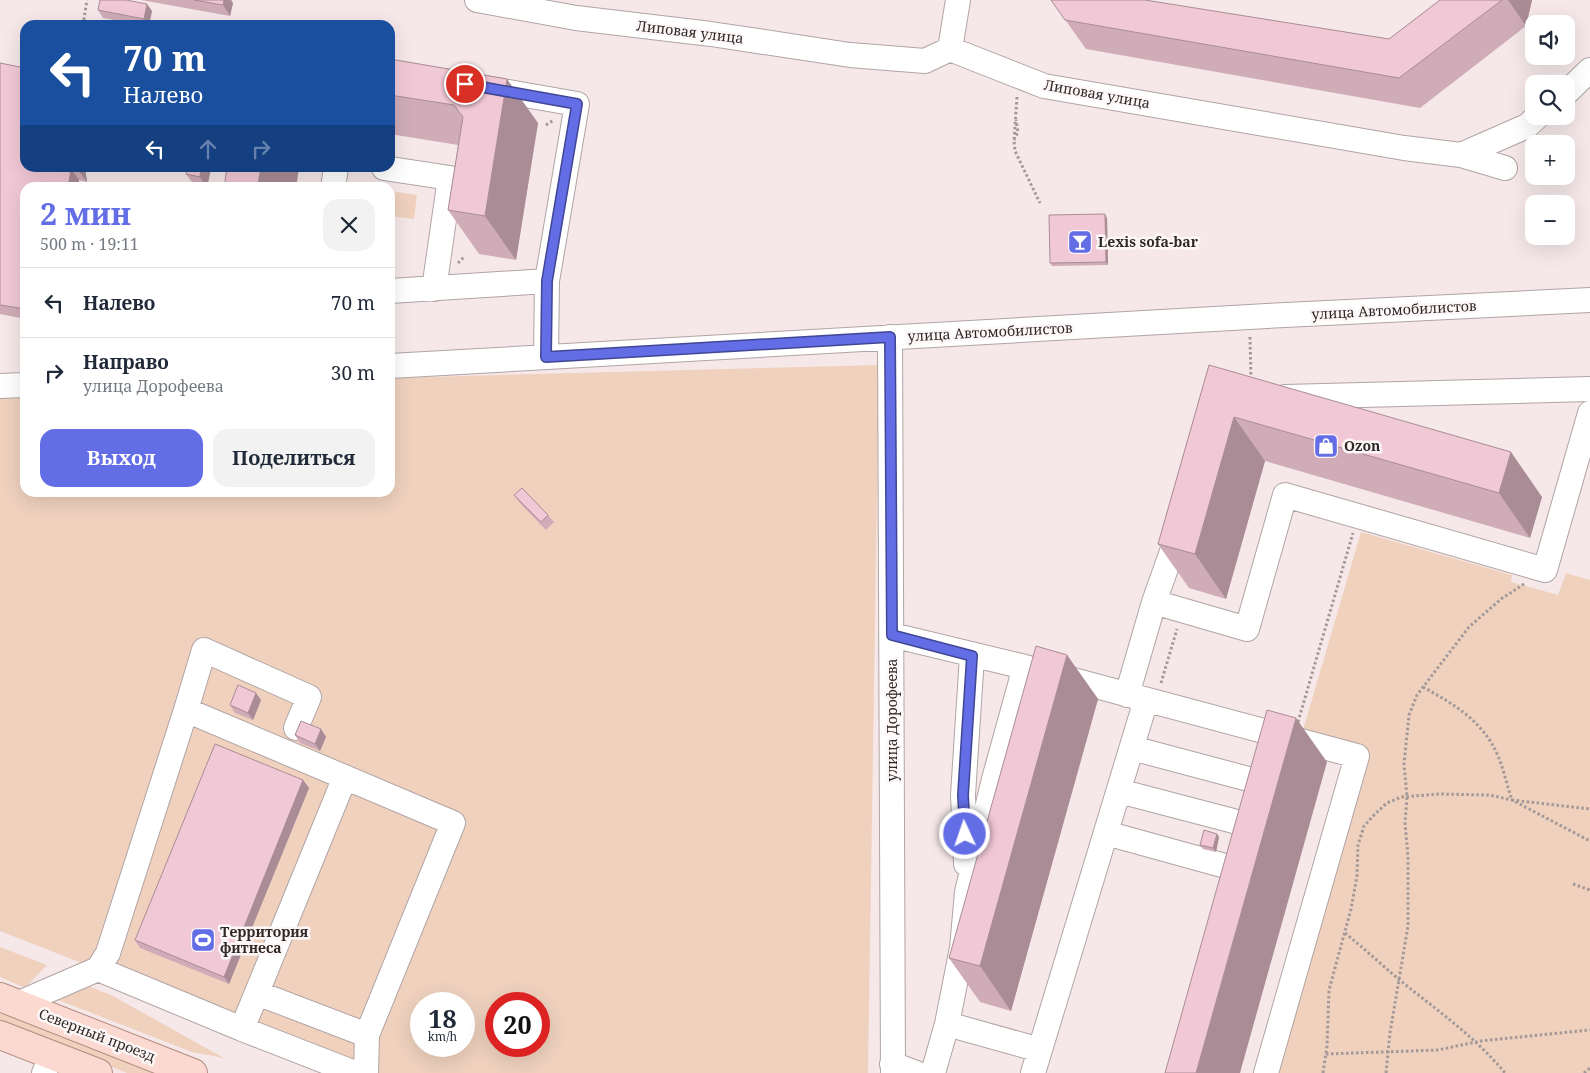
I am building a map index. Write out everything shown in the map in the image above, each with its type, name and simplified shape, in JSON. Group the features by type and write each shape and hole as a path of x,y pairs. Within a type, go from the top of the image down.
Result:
{"main road":[{"name":"Северный проезд","path":"8,1001 193,1073"},
{"path":"0,1035 48,1064 98,1073"}],"street":[{"name":"Липовая улица","path":"476,0 576,18 711,34 850,55 925,61 950,49 1044,86 1404,148 1461,155 1505,168"},
{"path":"950,49 958,0"},
{"path":"1575,84 1590,70"},
{"path":"459,84 577,104 547,281 546,357"},
{"path":"1461,155 1528,125"},
{"path":"395,170 450,178 434,290"},
{"path":"395,291 434,290 547,281"},
{"name":"улица Автомобилистов","path":"395,366 1249,317 1590,300"},
{"name":"улица Дорофеева","path":"890,337 892,1069"},
{"path":"0,386 20,385"},
{"path":"1251,398 1590,389"},
{"path":"1154,602 1247,629 1286,495 1545,570 1590,413"},
{"path":"1033,1073 1132,748 1137,697 1154,602 1187,510"},
{"path":"892,635 972,656 1026,667 1357,756 1266,1073"},
{"path":"8,1001 98,969 108,953 204,650 309,697 296,728"},
{"path":"968,892 963,795 972,656"},
{"path":"933,1073 947,1024 962,948 968,892 994,779 1026,667"},
{"path":"186,710 453,823 367,1035 366,1073"},
{"path":"1239,831 1267,731"},
{"path":"1132,748 1239,831"},
{"path":"242,1029 345,776"},
{"path":"1119,791 1239,831"},
{"path":"1106,833 1239,831"},
{"path":"98,969 242,1029 356,1073"},
{"path":"257,993 367,1035"},
{"path":"947,1024 1040,1050"},
{"path":"892,1069 916,1073"}],"path":[{"path":"84,20 87,0"},
{"path":"1014,141 1018,132 1015,118 1014,133 1014,141 1015,151 1040,203"},
{"path":"1249,317 1251,398"},
{"path":"1297,726 1358,516"},
{"path":"1386,1073 1408,926 1408,857 1405,823 1407,797 1404,764 1409,715 1417,695 1469,627 1501,599 1545,570"},
{"path":"1169,688 1160,686 1182,611"},
{"path":"1423,687 1451,702 1486,733 1498,756 1512,800 1590,841"},
{"path":"1323,1073 1326,1054 1329,990 1357,876 1358,845 1364,826 1386,803 1407,797 1440,794 1490,796 1590,809"},
{"path":"1573,884 1590,890"},
{"path":"1344,933 1375,956 1400,980 1476,1042 1505,1073"},
{"path":"1326,1054 1438,1050 1476,1042 1590,1030"},
{"path":"1584,1073 1590,1068"}],"shaded area":[{"path":"395,192 417,195 414,219 395,217"},
{"path":"879,365 868,1073 362,1073 0,931 0,395 20,394 20,497 395,497 395,378"},
{"path":"1361,532 1512,575 1511,582 1558,595 1566,573 1590,580 1590,1073 1276,1073 1366,749 1303,730"},
{"path":"0,947 47,965 25,988 0,977"},
{"path":"73,980 111,995 224,1058 192,1052 53,998"},
{"path":"0,1011 158,1073 127,1073 0,1023"}],"building":[{"path":"100,0 126,0 147,4 144,19 98,10"},
{"path":"194,0 224,0 223,5"},
{"path":"1051,0 1145,0 1389,39 1440,0 1502,0 1399,78 1065,20"},
{"path":"395,60 507,79 485,216 448,210 463,117 454,105 395,96"},
{"path":"0,63 20,67 20,172 71,172 69,182 20,182 20,308 0,305"},
{"path":"187,172 201,172 200,177 186,174"},
{"path":"226,172 260,172 258,182 225,182"},
{"name":"Lexis sofa-bar","path":"1105,214 1106,262 1050,263 1049,215"},
{"path":"1209,365 1511,452 1499,493 1234,417 1195,554 1158,544"},
{"path":"522,488 548,515 541,522 514,495"},
{"path":"1036,646 1067,655 980,966 949,958"},
{"path":"238,685 256,693 248,713 230,705"},
{"path":"1267,710 1296,718 1196,1073 1165,1073"},
{"path":"301,721 321,729 315,744 295,735"},
{"path":"215,744 303,780 224,977 135,940"},
{"path":"1204,830 1217,834 1213,848 1200,845"}],"place":[{"name":"Lexis sofa-bar","path":"1080,242"},
{"name":"Ozon","path":"1326,446"},
{"name":"Территория фитнеса","path":"203,940"}],"route":[{"path":"465,84 577,104 547,281 546,357 890,337 892,635 972,656 963,795 965,834"}]}
